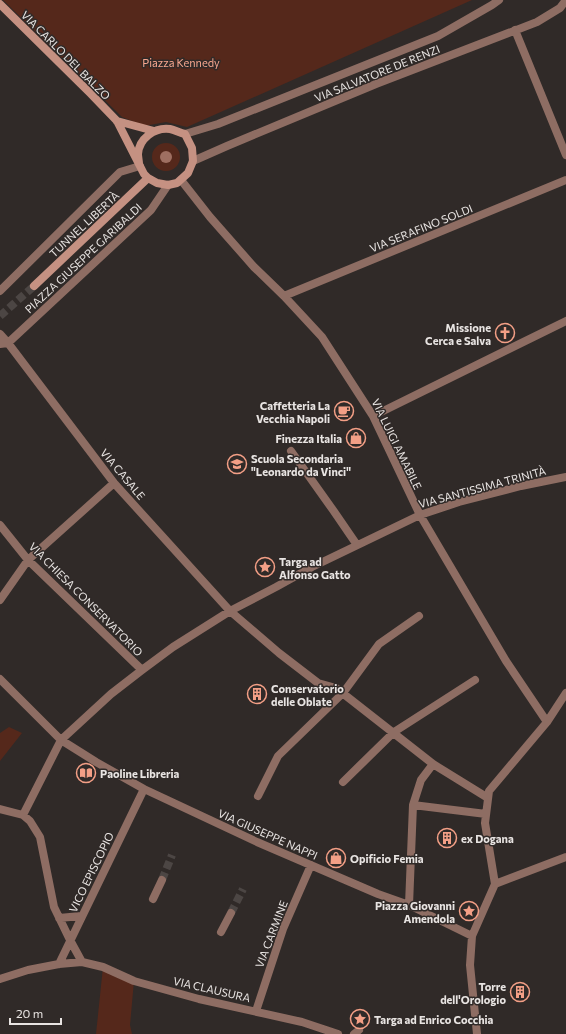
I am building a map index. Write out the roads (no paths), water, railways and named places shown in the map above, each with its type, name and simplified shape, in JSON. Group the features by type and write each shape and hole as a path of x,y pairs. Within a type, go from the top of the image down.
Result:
{"street":[{"name":"VIA SALVATORE DE RENZI","path":"185,134 218,124 438,36 499,0"},
{"name":"VIA SALVATORE DE RENZI","path":"194,161 376,84 537,22 560,8 566,0"},
{"name":"VIA CARLO DEL BALZO","path":"0,4 117,121"},
{"path":"515,30 566,155"},
{"path":"117,121 154,132"},
{"path":"117,121 139,165 144,174 157,183 168,185 177,183 188,174 194,161 192,148 185,134 170,129 161,129 146,137 140,145 138,154 139,165"},
{"path":"0,291 120,172 139,165"},
{"name":"TUNNEL LIBERTÀ","path":"34,286 148,178"},
{"name":"VIA LUIGI AMABILE","path":"181,180 215,223 254,267 284,296 322,337 373,416 420,515 506,662 546,722"},
{"name":"VIA SERAFINO SOLDI","path":"284,296 566,180"},
{"name":"PIAZZA GIUSEPPE GARIBALDI","path":"4,344 151,210 168,185"},
{"path":"373,416 566,321"},
{"path":"0,334 4,344"},
{"name":"VIA CASALE","path":"4,344 114,483 230,611 279,653 318,683 336,688 433,764 488,798"},
{"path":"291,451 357,545"},
{"name":"VIA SANTISSIMA TRINITÀ","path":"61,740 111,694 173,647 230,611 312,567 420,515 459,502 521,486 566,477"},
{"path":"0,600 28,560 114,483"},
{"name":"VIA CHIESA CONSERVATORIO","path":"0,525 28,560 142,670"},
{"path":"258,796 278,756 343,693 379,644 419,616"},
{"name":"VIA GIUSEPPE NAPPI","path":"0,679 61,740 96,762 144,788 256,842 378,894 409,905 472,936"},
{"path":"343,782 394,732 475,680"},
{"path":"477,1034 470,965 472,936 495,884 485,823 489,791 546,722 566,693"},
{"path":"23,815 61,740"},
{"path":"409,905 413,805 421,780 433,764"},
{"name":"VICO EPISCOPIO","path":"59,964 144,788"},
{"path":"413,805 486,814"},
{"path":"0,809 23,815 30,821 40,837 54,907 82,962"},
{"path":"495,884 566,857"},
{"name":"VIA CARMINE","path":"256,1011 283,929 311,865"},
{"path":"153,899 162,880"},
{"path":"221,932 230,913"},
{"path":"59,918 82,916"},
{"name":"VIA CLAUSURA","path":"0,979 28,970 59,964 82,962 103,967 134,981 198,999 302,1022 338,1034"}],"tunnel":[{"path":"0,316 34,286"},
{"path":"162,880 172,855"},
{"path":"231,913 243,889"}],"place":[{"name":"Missione Cerca e Salva","path":"505,333"},
{"name":"Caffetteria La Vecchia Napoli","path":"344,411"},
{"name":"Finezza Italia","path":"356,438"},
{"name":"Scuola Secondaria \"Leonardo da Vinci\"","path":"237,464"},
{"name":"Targa ad Alfonso Gatto","path":"265,567"},
{"name":"Conservatorio delle Oblate","path":"257,694"},
{"name":"Paoline Libreria","path":"86,773"},
{"name":"ex Dogana","path":"447,838"},
{"name":"Opificio Femia","path":"336,858"},
{"name":"Piazza Giovanni Amendola","path":"469,911"},
{"name":"Torre dell'Orologio","path":"520,992"},
{"name":"Targa ad Enrico Cocchia","path":"360,1019"}],"park label":[{"name":"Piazza Kennedy","path":"181,62"}]}
